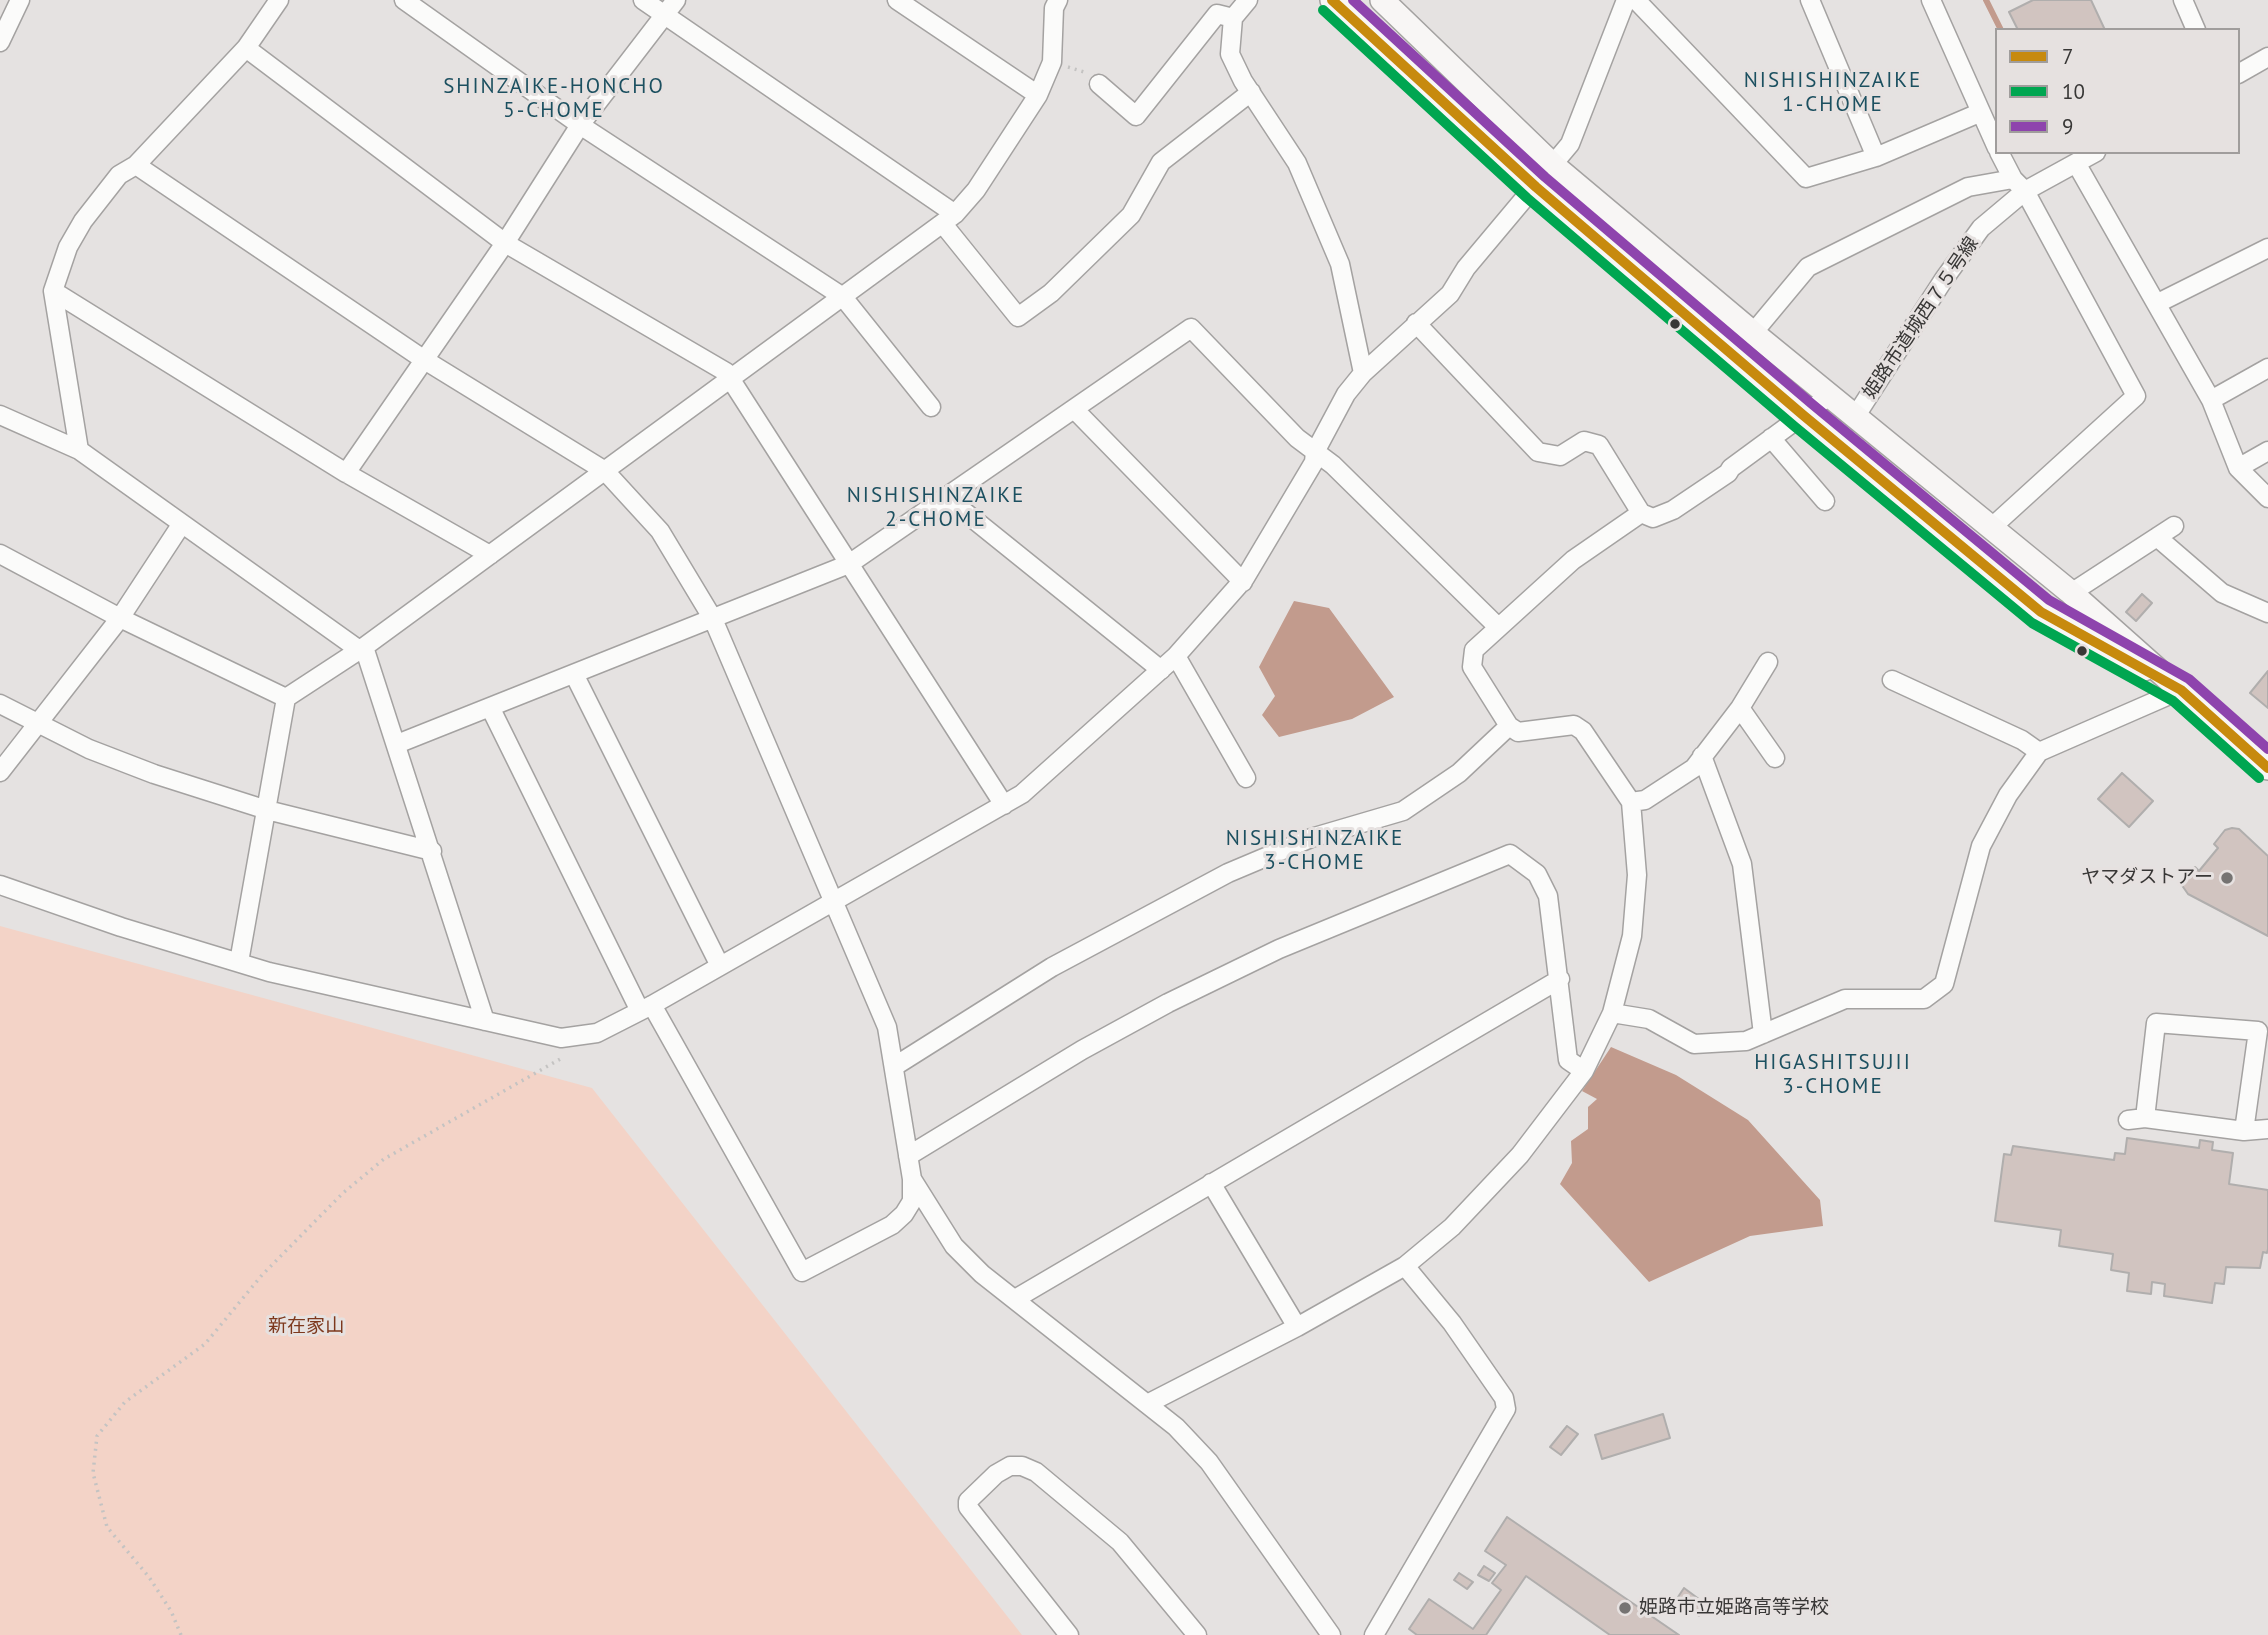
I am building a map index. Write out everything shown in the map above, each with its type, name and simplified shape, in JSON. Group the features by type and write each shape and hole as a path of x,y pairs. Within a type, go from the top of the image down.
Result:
{"street":[{"path":"0,42 20,0"},
{"path":"79,450 53,291 68,247 83,220 119,175 136,165 246,48 279,0"},
{"path":"404,0 580,125 843,297 931,407"},
{"path":"643,0 949,219 1018,317 1051,293 1131,215 1161,162 1251,92"},
{"path":"346,472 505,243 580,125 676,0"},
{"path":"897,0 1038,95"},
{"path":"239,962 286,698 361,648 490,555 949,219 976,190 1038,95 1052,62 1054,8 1058,0"},
{"path":"1248,0 1233,18 1230,54 1297,163 1340,264 1363,373"},
{"path":"1332,0 1536,187 1803,415 2040,612 2181,690"},
{"path":"1382,0 1554,166 1855,418 2071,593 2268,768"},
{"path":"0,885 121,927 239,962 561,1038 579,1038 597,1033 646,1008 1004,805 1038,781 1177,656 1243,582 1314,462 1324,458 1346,394 1363,373 1421,328 1450,294 1466,268 1570,144 1626,0"},
{"path":"1636,0 1806,178 1876,157 1979,113"},
{"path":"1810,0 1876,157"},
{"path":"1931,0 1995,144"},
{"path":"2183,0 2195,28"},
{"path":"1099,84 1136,116 1217,14 1233,18"},
{"path":"246,48 505,243 726,372 1004,805"},
{"path":"2240,73 2268,57"},
{"path":"1992,527 2136,397 2000,154"},
{"name":"姫路市道城西７５号線","path":"1855,418 1944,279 1981,228 2019,185 2092,154"},
{"path":"2076,163 2211,400 2238,468 2268,498"},
{"path":"136,165 423,359 606,471 660,531 713,618 887,1027 912,1179 912,1201 892,1225 803,1272 646,1008 490,707"},
{"path":"1753,333 1808,267 1968,187 2019,185"},
{"path":"2158,303 2268,248"},
{"path":"53,291 346,472 490,555"},
{"path":"397,744 849,564 1191,328 1492,621"},
{"path":"1421,328 1538,452 1560,456 1584,441 1599,445 1639,508 1653,518 1673,510 1728,473 1829,396"},
{"path":"2211,400 2268,368"},
{"path":"1074,409 1243,582"},
{"path":"0,415 79,450 181,525 361,648 397,744 485,1021"},
{"path":"1771,438 1825,501"},
{"path":"2238,468 2268,451"},
{"path":"946,497 1161,670"},
{"path":"1147,1404 1297,1327 1405,1266 1452,1227 1520,1155 1584,1071 1612,1013 1632,936 1637,875 1631,802 1583,731 1574,725 1518,732 1509,726 1472,667 1474,650 1492,621 1639,508"},
{"path":"0,772 120,618 181,525"},
{"path":"2071,593 2174,526"},
{"path":"2157,537 2222,593 2268,613"},
{"path":"0,554 120,618 286,698"},
{"path":"1177,656 1246,778"},
{"path":"1631,802 1645,800 1694,768 1740,708 1768,662"},
{"path":"574,674 720,966"},
{"path":"1892,680 2022,740 2039,752"},
{"path":"1612,1013 1649,1019 1694,1044 1746,1041 1845,999 1924,999 1944,984 1981,846 2008,795 2039,752 2181,690"},
{"path":"0,704 37,724 154,774 267,810 432,851"},
{"path":"1740,708 1775,758"},
{"path":"895,1066 1052,967 1228,873 1311,838 1403,811 1459,774 1509,726"},
{"path":"1702,756 1742,864 1763,1034"},
{"path":"908,1156 1082,1050 1168,1003 1279,949 1510,854 1537,874 1548,895 1568,1060 1584,1071"},
{"path":"1015,1299 1560,979"},
{"path":"2244,1131 2258,1031 2156,1023 2136,1119 2244,1131 2268,1129"},
{"path":"912,1179 954,1246 982,1274 1176,1427 1209,1462 1331,1635"},
{"path":"1211,1183 1297,1327"},
{"path":"1374,1635 1506,1409 1504,1398 1452,1323 1405,1266"},
{"path":"1069,1635 968,1507 968,1501 996,1474 1010,1466 1022,1466 1036,1472 1120,1542 1197,1635"}],"path":[{"path":"1052,62 1084,72 1099,84"},
{"path":"181,1635 171,1611 149,1577 107,1527 93,1473 97,1436 125,1402 205,1344 262,1275 343,1193 384,1159 567,1055 579,1038"}],"green space":[{"name":"新在家山","path":"0,926 592,1088 1022,1635 0,1635"}],"shaded area":[{"path":"1294,601 1329,608 1394,697 1352,719 1279,737 1262,715 1275,696 1259,667"},
{"path":"1611,1047 1676,1075 1748,1120 1820,1200 1823,1226 1750,1236 1649,1282 1560,1184 1572,1163 1571,1141 1588,1129 1588,1107 1597,1099 1582,1091"}],"building":[{"path":"2033,0 2091,0 2104,28 2017,28 2009,12"},
{"path":"2142,594 2152,603 2136,621 2126,612"},
{"path":"2268,671 2268,708 2250,693"},
{"path":"2122,773 2153,801 2129,827 2098,799"},
{"name":"ヤマダストアー","path":"2239,829 2268,856 2268,936 2188,894 2181,884 2195,867 2199,871 2218,848 2214,844 2225,830"},
{"path":"2127,1138 2199,1148 2200,1140 2213,1142 2212,1150 2233,1153 2229,1184 2268,1190 2268,1249 2267,1253 2263,1252 2260,1268 2226,1267 2224,1284 2215,1283 2212,1303 2164,1296 2165,1284 2152,1282 2151,1294 2127,1291 2129,1273 2111,1270 2113,1254 2059,1246 2061,1230 1995,1221 2004,1154 2011,1155 2013,1146 2114,1160 2115,1153 2125,1154"},
{"path":"1663,1414 1670,1438 1602,1459 1595,1435"},
{"path":"1567,1426 1578,1434 1561,1455 1550,1447"},
{"path":"1507,1517 1679,1635 1610,1635 1526,1576 1486,1635 1417,1635 1409,1629 1429,1599 1473,1629 1501,1590 1492,1583 1506,1565 1485,1551"},
{"path":"1484,1566 1495,1573 1489,1581 1478,1575"},
{"path":"1459,1573 1473,1582 1467,1589 1454,1580"},
{"path":"1684,1588 1707,1605 1699,1616 1676,1600"}],"waterway":[{"path":"1986,0 2000,28"}],"transit line":[{"name":"7","path":"1332,0 1536,187 1803,415 2041,612 2181,690 2268,768"},
{"name":"9","path":"1353,0 1545,177 1812,404 2049,600 2189,679 2268,749"},
{"name":"10","path":"1323,10 1527,198 1794,426 2032,623 2173,701 2259,778"}],"place":[{"name":"ヤマダストアー","path":"2227,878"},
{"name":"姫路市立姫路高等学校","path":"1625,1608"}],"district":[{"name":"NISHISHINZAIKE 1-CHOME","path":"1833,93"},
{"name":"SHINZAIKE-HONCHO 5-CHOME","path":"554,99"},
{"name":"NISHISHINZAIKE 2-CHOME","path":"936,508"},
{"name":"NISHISHINZAIKE 3-CHOME","path":"1315,851"},
{"name":"HIGASHITSUJII 3-CHOME","path":"1833,1075"}]}
